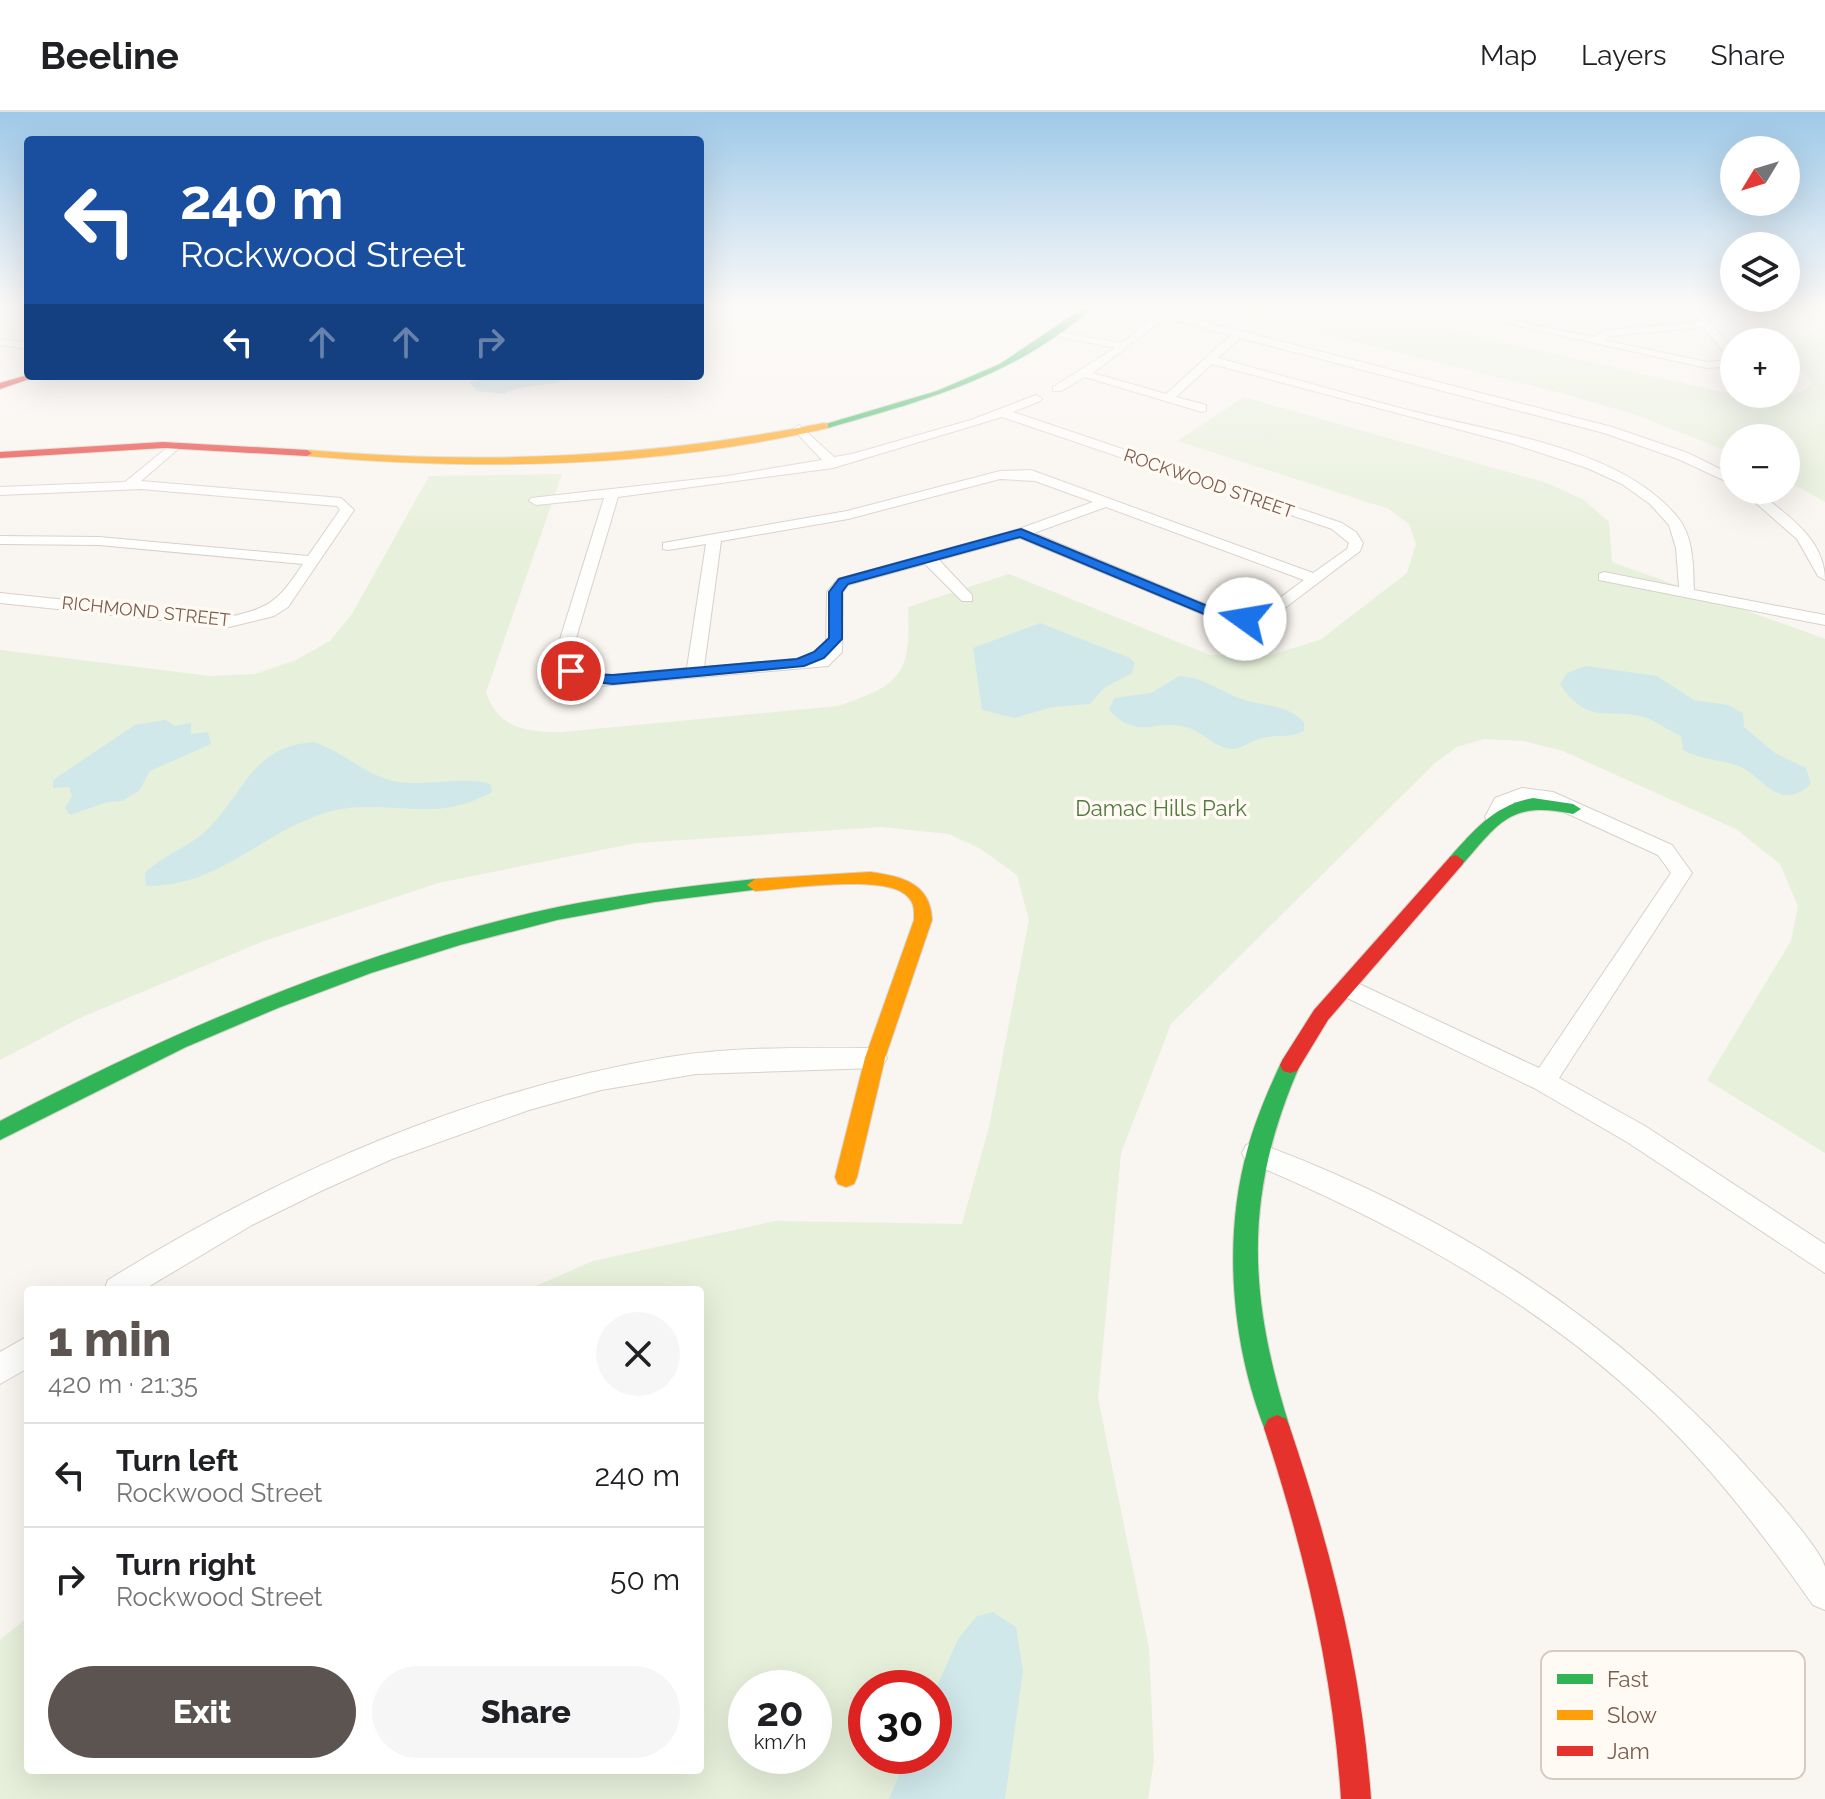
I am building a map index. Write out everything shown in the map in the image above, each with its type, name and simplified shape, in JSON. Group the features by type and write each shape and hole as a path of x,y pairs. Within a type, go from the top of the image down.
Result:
{"street":[{"path":"0,455 85,448 180,446 415,462 510,462 682,449 805,428 913,401 953,387"},
{"path":"1057,389 1061,387"},
{"path":"1129,387 1202,408"},
{"path":"1168,398 1181,387"},
{"path":"1310,387 1566,456 1621,479 1663,509 1676,524 1682,541 1687,594"},
{"path":"1441,387 1608,430 1683,456 1720,474"},
{"path":"536,501 726,483 838,463 931,438 1036,399"},
{"name":"ROCKWOOD STREET","path":"1003,413 1343,529 1354,539 1355,547 1267,614 1245,619 1229,618 1021,533"},
{"path":"805,428 838,463"},
{"path":"135,485 180,446"},
{"path":"668,546 848,515 1008,474 1038,477 1315,579"},
{"name":"RICHMOND STREET","path":"0,491 135,485 317,501 335,506 341,518 283,604 268,613 229,622 0,598"},
{"path":"612,496 560,671 569,680 586,684 695,670 812,665 830,658 834,652 835,592 843,582 1021,533 1107,502"},
{"path":"1764,504 1803,537 1825,576"},
{"path":"0,540 99,541 313,561"},
{"path":"695,670 714,540"},
{"path":"930,560 967,598"},
{"path":"1604,577 1825,620"},
{"path":"1356,1799 1355,1742 1335,1621 1306,1513 1250,1334 1242,1266 1244,1205 1255,1153 1279,1081 1298,1046 1495,817 1499,803 1517,794 1546,796 1635,835 1666,866 1669,879 1664,896 1543,1081"},
{"path":"0,1131 214,1026 304,988 391,957 558,913 638,898 859,878 888,887 906,899 919,931 875,1058 846,1177"},
{"path":"1347,988 1543,1081 1636,1134 1825,1260"},
{"path":"125,1286 254,1212 374,1155 489,1112 584,1085 670,1067 755,1059 875,1058"},
{"path":"1255,1153 1321,1178 1438,1237 1601,1347 1663,1399 1727,1463 1788,1537 1825,1593"},
{"path":"0,1369 24,1354"}],"green space":[{"path":"1536,387 1699,387 1720,391 1720,408 1800,408 1800,392 1808,387 1825,387 1825,502 1800,488 1800,424 1720,424 1720,448 1637,415"},
{"name":"Damac Hills Park","path":"1244,397 1547,483 1584,500 1609,522 1612,562 1825,639 1825,1153 1707,1080 1791,941 1798,906 1780,864 1736,829 1563,751 1523,741 1484,739 1457,747 1435,763 1171,1024 1121,1153 1098,1398 1149,1648 1154,1761 1148,1799 0,1799 0,1640 24,1620 24,1774 704,1774 704,1286 536,1286 593,1261 775,1221 962,1224 989,1127 1029,920 1017,875 981,849 949,834 881,827 636,843 438,883 264,941 80,1018 0,1060 0,650 210,676 255,674 296,660 330,641 352,614 429,476 562,474 486,692 491,704 506,721 537,731 562,732 838,706 876,691 898,674 907,648 908,607 1009,574 1210,655 1270,655 1320,640 1407,573 1416,544 1409,524 1389,509 1177,441"}],"water":[{"path":"473,387 529,387 504,394 477,391"},
{"path":"1040,623 1130,658 1135,663 1132,673 1104,688 1090,704 1053,707 1014,718 982,710 973,648"},
{"path":"1586,666 1657,676 1694,700 1728,705 1743,713 1744,727 1775,753 1806,768 1811,784 1799,792 1780,794 1739,766 1683,750 1681,736 1652,720 1582,707 1560,684 1567,673"},
{"path":"1179,676 1203,681 1231,695 1289,712 1304,722 1304,731 1262,738 1233,749 1178,725 1129,725 1109,710 1114,698 1151,693"},
{"path":"166,720 174,726 191,723 191,734 208,732 211,744 150,771 139,791 122,801 108,802 70,815 65,808 72,796 69,787 53,788 53,780 135,725"},
{"path":"314,742 387,779 408,783 484,782 491,785 492,792 451,807 357,807 336,810 287,829 198,877 173,884 146,886 145,873 207,830 263,762 293,745"},
{"path":"993,1612 1016,1627 1023,1671 1005,1799 889,1799 899,1774 952,1774 952,1670 944,1670 958,1639 977,1616"}],"traffic: fast":[{"path":"824,426 955,387"},
{"path":"1456,861 1493,820 1518,806 1533,803 1573,809"},
{"path":"0,1131 179,1042 365,968 460,938 557,914 655,896 755,885"},
{"path":"1277,1428 1253,1337 1245,1245 1248,1199 1257,1154 1270,1109 1290,1065"}],"traffic: slow":[{"path":"307,453 436,462 567,460 696,449 824,426"},
{"path":"755,885 870,878 894,881 913,890 923,907 923,920 875,1058 846,1177"}],"traffic: jam":[{"path":"0,455 163,445 307,453"},
{"path":"1290,1065 1321,1015 1456,861"},
{"path":"1277,1428 1306,1519 1330,1610 1347,1703 1356,1799"}],"route":[{"path":"571,671 598,680 695,670 788,666 810,660 826,650 835,639 835,592 843,582 862,574 930,560 1021,533 1213,613 1245,619"}]}
